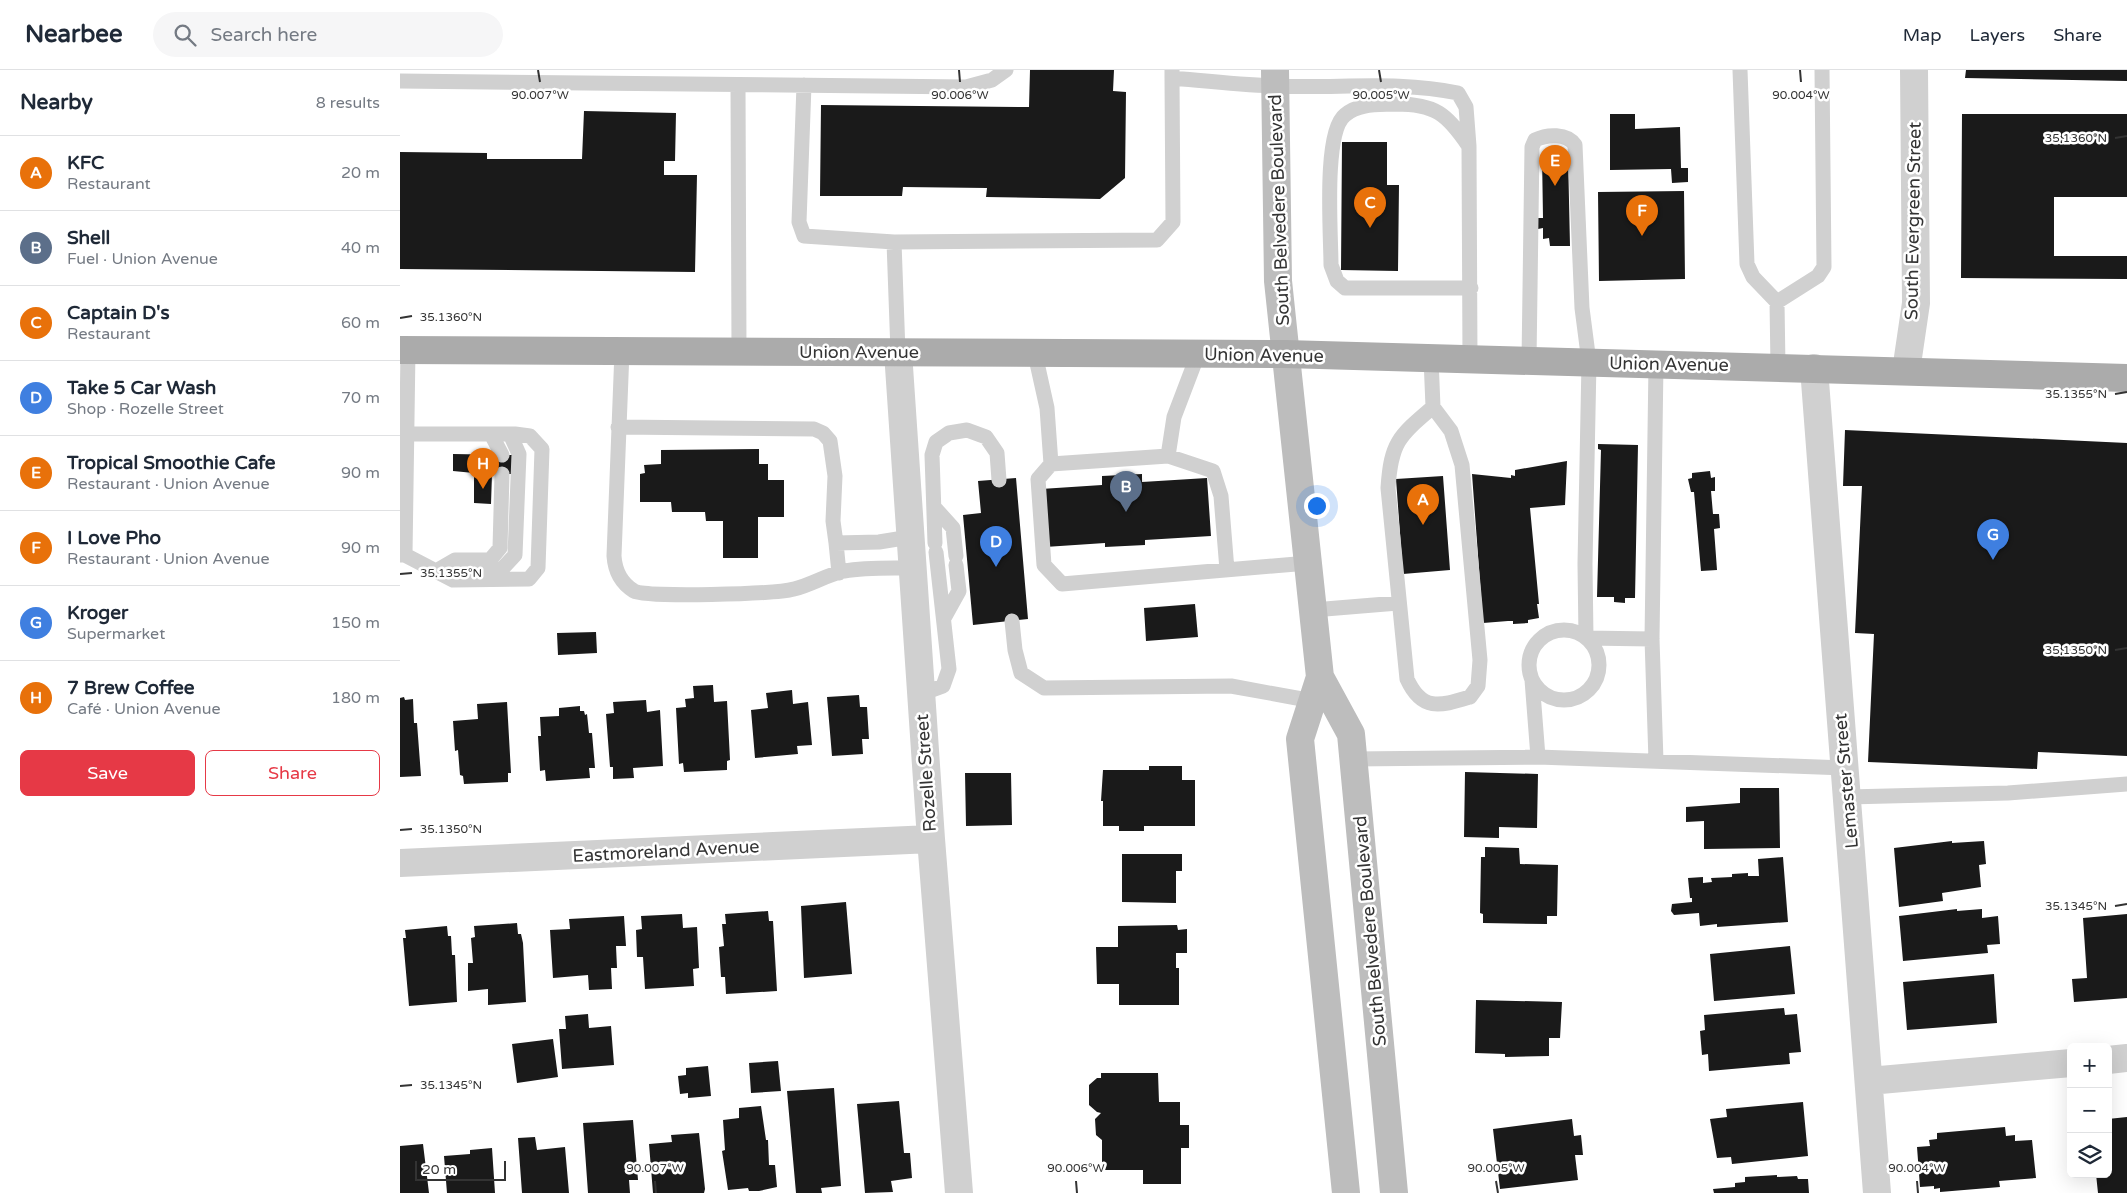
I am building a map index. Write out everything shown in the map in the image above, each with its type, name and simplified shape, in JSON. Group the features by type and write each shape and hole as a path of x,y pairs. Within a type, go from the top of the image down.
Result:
{"main road":[{"name":"Union Avenue","path":"404,350 1285,354 2127,378"}],"street":[{"name":"South Evergreen Street","path":"1906,371 1916,303 1914,70"},
{"name":"South Belvedere Boulevard","path":"1275,78 1278,281 1313,610 1316,689 1300,739 1346,1193"},
{"name":"Rozelle Street","path":"898,352 927,544 912,568 959,1193"},
{"name":"Lemaster Street","path":"1814,368 1877,1193"},
{"name":"South Belvedere Boulevard","path":"1316,689 1351,734 1394,1193"},
{"name":"Eastmoreland Avenue","path":"400,863 931,839"},
{"path":"2112,1060 2127,1058"},
{"path":"1869,1082 2067,1063"}],"lane":[{"path":"400,81 966,87 992,80 1006,70"},
{"path":"1740,70 1747,264 1753,277 1776,302 1778,367"},
{"path":"1776,302 1818,276 1824,267 1822,70"},
{"path":"804,85 798,222 804,236 894,242 1157,240 1173,222 1172,74 1389,85 1437,89 1458,93 1466,107 1469,146 1470,359"},
{"path":"738,85 738,351"},
{"path":"1469,146 1456,127 1432,107 1399,104 1361,106 1345,114 1337,124 1331,149 1330,264 1337,281 1345,288 1471,288"},
{"path":"1529,361 1532,147 1535,140 1542,136 1564,136 1572,140 1575,145 1582,308 1589,362 1584,564 1586,638 1594,647 1599,669 1590,689 1581,696 1571,700 1548,697 1539,690 1532,680"},
{"path":"894,242 898,352"},
{"path":"404,350 406,434 403,478 402,555 454,580 530,579 538,568 542,449 530,436 510,434 406,434"},
{"path":"622,351 613,542 615,570 623,582 636,592 692,595 790,590 809,586 826,576 839,573 862,569 912,568"},
{"path":"1035,354 1046,408 1051,464"},
{"path":"1168,456 1174,417 1198,354"},
{"path":"1431,358 1433,407 1451,431 1462,465 1480,660 1478,686 1470,697 1450,703 1426,703 1414,696 1407,679 1388,488 1389,466 1393,450 1401,434 1433,407"},
{"path":"1656,364 1652,639 1656,761"},
{"path":"618,426 786,428 814,429 823,433 830,441 834,476 833,521 839,573"},
{"path":"921,694 943,686 949,669 944,618 927,544 934,507 932,455 936,442 949,433 967,430 986,437 997,453 999,480"},
{"path":"491,434 502,454"},
{"path":"436,570 502,569 515,555 519,454 510,434"},
{"path":"1227,570 1221,496 1213,471 1168,456 1051,464 1038,479 1044,564 1062,584 1227,570 1308,563"},
{"path":"436,570 455,560 490,560 500,548 502,474"},
{"path":"934,507 953,528 959,591 944,618"},
{"path":"836,543 927,544"},
{"path":"1313,610 1398,603"},
{"path":"1012,621 1015,650 1021,673 1044,688 1230,686 1316,689"},
{"path":"1538,757 1532,680 1529,669 1530,657 1535,646 1553,632 1565,630 1586,638 1652,639"},
{"path":"1354,759 1538,757 1845,768"},
{"path":"1848,797 2008,794 2127,784"}],"building":[{"path":"1030,70 1114,70 1113,91 1126,92 1125,178 1100,199 986,197 987,188 903,187 902,196 820,196 821,105 1029,107"},
{"path":"1966,70 2127,70 2127,81 1965,78"},
{"path":"584,111 676,113 675,161 664,161 664,175 697,175 695,272 400,269 400,152 487,153 487,159 582,159"},
{"path":"1610,114 1635,114 1635,129 1680,127 1681,168 1688,168 1688,182 1672,183 1671,169 1610,170"},
{"path":"1962,114 2127,114 2127,197 2054,197 2054,256 2127,256 2127,279 1961,278"},
{"path":"1342,142 1387,142 1387,185 1399,185 1398,271 1341,270"},
{"path":"1542,155 1568,155 1570,246 1550,246 1549,238 1543,239 1543,228 1538,229 1538,218 1543,218"},
{"path":"1684,191 1685,279 1599,281 1598,192"},
{"path":"1845,430 2127,443 2127,756 2038,752 2037,769 1868,762 1874,634 1855,633 1862,486 1843,486"},
{"path":"1598,444 1638,445 1635,598 1625,598 1625,603 1614,602 1614,597 1597,597 1601,450 1598,449"},
{"path":"759,449 759,464 768,464 768,480 784,480 784,517 758,517 758,558 723,558 723,521 706,521 705,512 672,512 671,502 640,502 640,474 645,473 644,465 661,464 661,450"},
{"path":"453,454 513,455 513,474 492,474 491,504 474,503 474,473 453,471"},
{"path":"1567,461 1565,505 1530,508 1539,618 1528,620 1528,623 1513,624 1513,621 1508,621 1483,623 1472,474 1511,478 1511,475 1515,476 1515,470"},
{"path":"1710,471 1711,478 1715,477 1715,491 1711,491 1713,514 1719,514 1720,528 1714,529 1717,570 1701,571 1694,492 1691,492 1688,479 1692,478 1692,473"},
{"path":"1142,474 1142,482 1207,478 1211,536 1145,540 1145,545 1105,547 1105,543 1045,547 1041,489 1102,485 1102,476"},
{"path":"1443,476 1450,570 1403,574 1396,479"},
{"path":"1016,478 1028,619 973,625 963,515 981,513 978,481"},
{"path":"1195,604 1198,637 1146,641 1144,608"},
{"path":"596,632 597,653 558,655 557,633"},
{"path":"713,685 714,702 727,701 730,760 727,761 727,770 684,772 683,763 679,764 676,708 686,707 685,699 694,698 693,686"},
{"path":"792,690 793,704 808,702 812,745 797,746 798,754 755,758 751,710 768,708 766,693"},
{"path":"859,695 860,707 867,707 869,739 862,739 863,754 832,756 827,697"},
{"path":"404,697 405,700 413,699 421,776 400,777 400,698"},
{"path":"646,700 647,712 660,710 663,766 633,768 634,778 613,779 613,767 610,767 606,714 614,713 613,702"},
{"path":"507,702 511,773 508,773 508,782 464,784 463,776 460,775 458,750 455,751 453,721 478,719 477,704"},
{"path":"580,706 580,711 584,711 585,715 587,714 589,733 592,733 595,768 589,768 590,778 546,781 545,770 540,771 538,736 541,736 540,717 559,716 559,708"},
{"path":"1149,766 1182,766 1182,780 1195,780 1195,826 1144,826 1144,831 1119,831 1119,826 1103,826 1103,801 1101,801 1103,770 1149,770"},
{"path":"1465,772 1538,774 1537,828 1499,827 1499,838 1464,837"},
{"path":"965,773 1011,773 1012,825 966,826"},
{"path":"1740,788 1779,788 1780,848 1704,849 1704,821 1686,822 1686,807 1740,803"},
{"path":"1952,841 1952,843 1984,841 1986,864 1979,865 1981,887 1942,893 1943,901 1899,907 1894,848"},
{"path":"1485,847 1519,848 1520,864 1558,865 1557,916 1547,916 1547,924 1483,923 1483,914 1480,913 1481,857 1485,857"},
{"path":"1122,854 1182,854 1182,871 1176,871 1176,903 1122,902"},
{"path":"1783,857 1788,922 1717,927 1717,924 1700,926 1699,913 1674,915 1671,911 1672,904 1692,902 1688,878 1703,877 1703,883 1712,882 1711,878 1732,877 1732,874 1748,873 1748,876 1759,876 1758,859"},
{"path":"846,902 852,974 804,978 801,906"},
{"path":"1957,909 1957,911 1982,909 1982,918 1998,916 2000,944 1987,945 1988,953 1903,961 1899,916"},
{"path":"768,911 769,921 773,921 777,991 726,994 725,977 721,977 719,947 724,946 722,924 726,924 725,914"},
{"path":"682,914 683,928 697,927 699,968 693,969 694,986 645,989 643,957 637,957 636,930 642,929 641,916"},
{"path":"2127,914 2127,998 2074,1002 2072,979 2087,978 2083,918"},
{"path":"624,916 626,946 616,946 617,968 611,968 612,989 589,990 588,975 553,978 550,930 570,929 569,919"},
{"path":"517,923 518,934 521,934 523,943 526,1002 488,1005 488,989 468,991 468,963 473,963 471,938 475,937 474,926"},
{"path":"1177,925 1178,930 1187,929 1187,953 1176,953 1176,968 1179,968 1179,1005 1119,1005 1119,984 1097,984 1096,947 1118,947 1118,926"},
{"path":"447,926 448,936 451,936 452,955 455,955 457,1002 409,1006 403,938 406,938 405,930"},
{"path":"1790,946 1795,994 1714,1001 1710,954"},
{"path":"1994,974 1997,1023 1907,1030 1903,982"},
{"path":"1476,1000 1562,1002 1560,1038 1549,1038 1549,1056 1505,1057 1505,1054 1475,1053"},
{"path":"1784,1008 1785,1015 1797,1014 1801,1052 1789,1053 1790,1064 1709,1071 1708,1054 1702,1055 1700,1031 1705,1030 1704,1015"},
{"path":"588,1014 589,1028 611,1026 614,1065 562,1069 559,1029 566,1029 565,1016"},
{"path":"553,1039 558,1077 517,1083 512,1044"},
{"path":"778,1061 781,1091 751,1093 749,1063"},
{"path":"708,1066 711,1096 688,1098 688,1093 680,1094 678,1076 686,1075 686,1068"},
{"path":"1101,1073 1158,1073 1159,1102 1180,1102 1180,1125 1189,1125 1189,1148 1181,1148 1181,1184 1143,1184 1143,1170 1102,1170 1102,1140 1096,1135 1095,1119 1101,1113 1089,1105 1089,1085 1097,1078 1101,1078"},
{"path":"834,1088 841,1186 821,1188 822,1193 796,1193 787,1091"},
{"path":"899,1101 904,1153 910,1153 912,1178 891,1181 893,1192 865,1193 857,1104"},
{"path":"1803,1102 1808,1156 1732,1164 1731,1157 1717,1158 1710,1119 1727,1117 1726,1109"},
{"path":"761,1106 766,1140 768,1140 769,1165 775,1165 777,1187 759,1191 749,1191 748,1188 728,1190 722,1151 725,1150 723,1120 739,1118 739,1108"},
{"path":"2127,1117 2127,1193 2098,1193 2096,1178 2112,1178 2112,1119"},
{"path":"1572,1119 1574,1136 1581,1135 1583,1155 1575,1155 1578,1180 1500,1189 1493,1129"},
{"path":"633,1120 638,1180 629,1180 630,1193 588,1193 583,1123"},
{"path":"2005,1127 2006,1136 2015,1135 2015,1141 2032,1140 2036,1178 1999,1181 2000,1187 1940,1192 1940,1188 1934,1189 1934,1186 1920,1187 1917,1147 1930,1146 1929,1140 1937,1139 1937,1133"},
{"path":"699,1133 704,1193 653,1193 649,1144 672,1142 671,1135"},
{"path":"535,1137 537,1150 565,1147 569,1193 522,1193 518,1138"},
{"path":"423,1144 429,1193 400,1193 400,1146"},
{"path":"492,1148 495,1193 447,1193 444,1156 470,1154 470,1150"},
{"path":"1777,1175 1777,1177 1797,1176 1798,1179 1808,1179 1809,1193 1714,1193 1713,1189 1735,1187 1735,1183 1745,1182 1745,1177"}],"place":[{"name":"Tropical Smoothie Cafe","path":"1555,186"},
{"name":"Captain D's","path":"1370,228"},
{"name":"I Love Pho","path":"1642,236"},
{"name":"7 Brew Coffee","path":"483,489"},
{"name":"Shell","path":"1126,512"},
{"name":"KFC","path":"1423,525"},
{"name":"Kroger","path":"1993,560"},
{"name":"Take 5 Car Wash","path":"996,567"}]}
